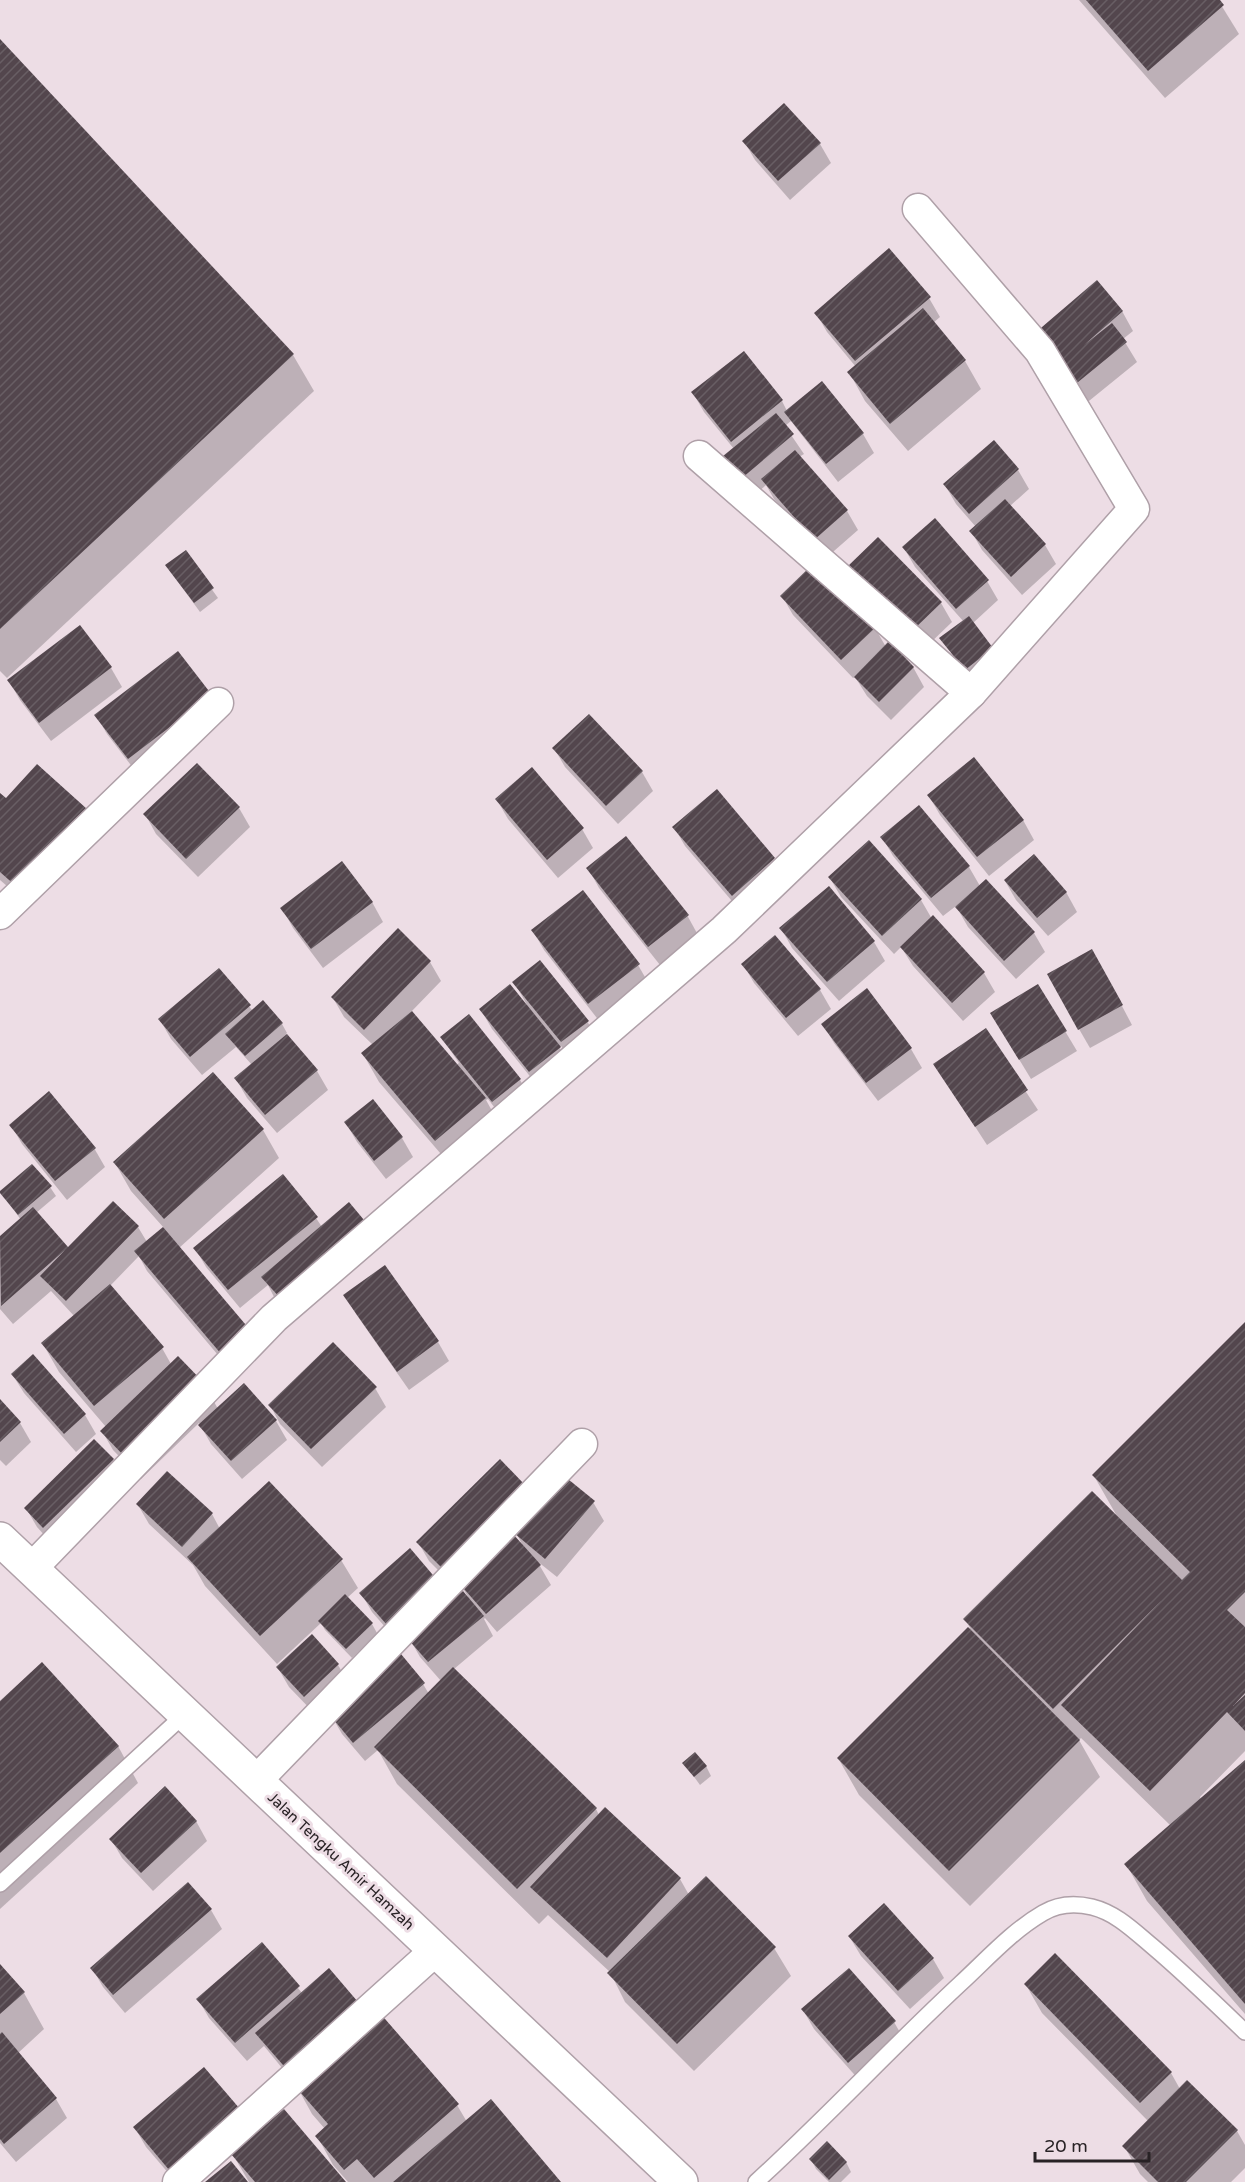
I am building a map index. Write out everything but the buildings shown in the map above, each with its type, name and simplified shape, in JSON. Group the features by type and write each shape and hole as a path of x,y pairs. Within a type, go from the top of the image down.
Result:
{"highway":[{"name":"Jalan Tengku Amir Hamzah","path":"0,1539 681,2182"}],"street":[{"path":"31,1569 274,1318 724,930 971,693 1134,509 1040,351 918,209"},
{"path":"699,456 971,693"},
{"path":"0,914 218,703"},
{"path":"256,1780 582,1444"},
{"path":"178,2182 436,1950"}],"lane":[{"path":"0,1884 185,1714"},
{"path":"756,2182 935,2007 1020,1928 1057,1906 1092,1907 1119,1918 1181,1970 1245,2032"}]}
